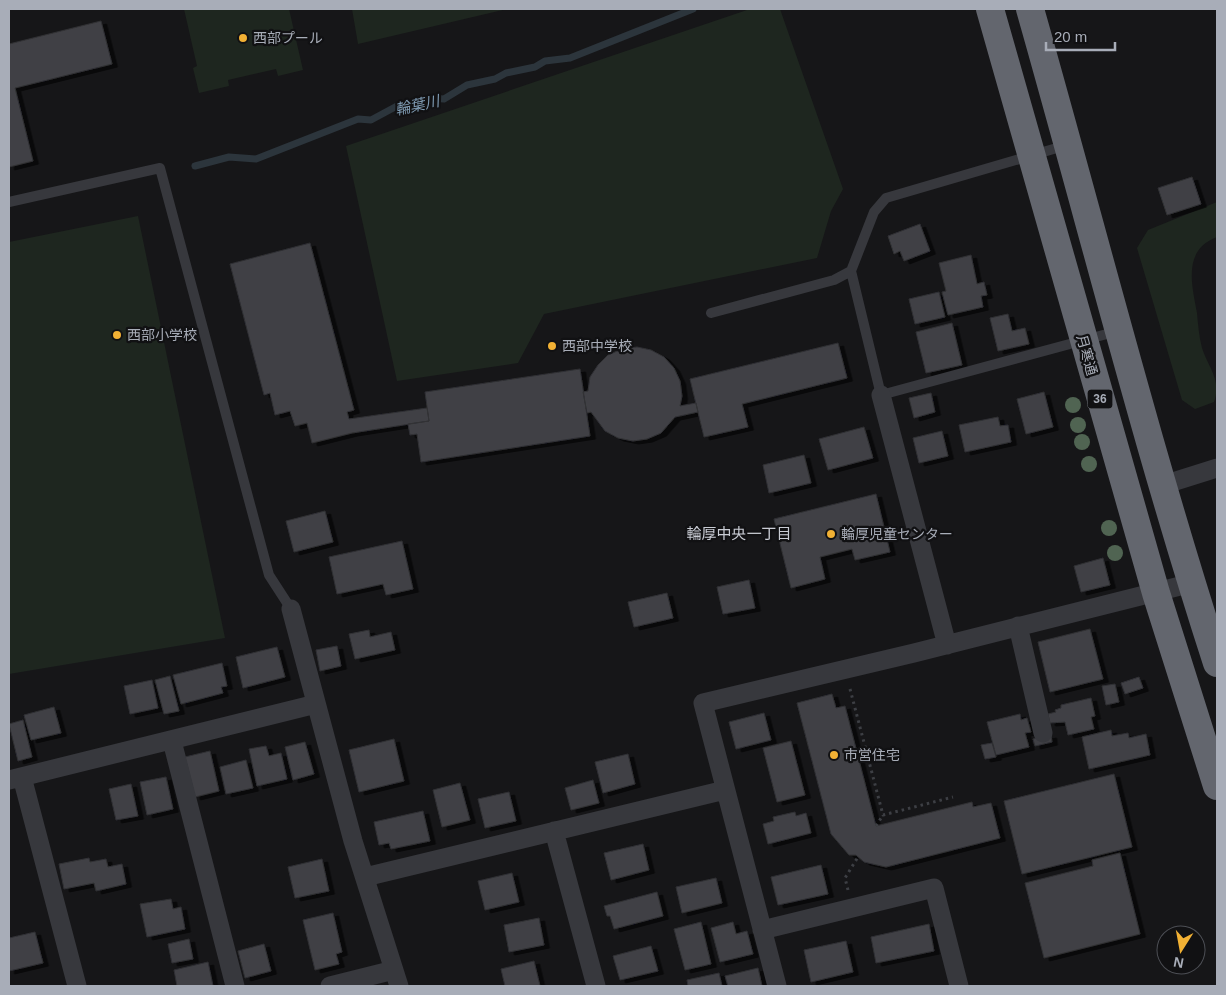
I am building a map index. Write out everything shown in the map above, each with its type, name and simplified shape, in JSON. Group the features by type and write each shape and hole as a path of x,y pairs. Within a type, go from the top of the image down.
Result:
{"highway":[{"name":"月寒通","path":"990,9 1156,593 1217,786"},
{"path":"1030,9 1118,331 1217,663"}],"street":[{"path":"881,395 947,645"},
{"path":"1163,485 1217,468"},
{"path":"777,986 703,703 947,645 1192,583"},
{"path":"291,609 353,841 397,978 330,986"},
{"path":"1018,626 1043,732"},
{"path":"76,986 16,779 316,704"},
{"path":"172,741 235,986"},
{"path":"365,877 725,790"},
{"path":"554,831 596,986"},
{"path":"762,930 934,888 959,986"}],"lane":[{"path":"1068,144 886,198 874,212 851,271 881,395 1118,331"},
{"path":"9,202 160,168 269,575 291,609"},
{"path":"711,313 834,280 851,271"}],"path":[{"path":"845,670 883,815"},
{"path":"876,826 883,815 953,797"},
{"path":"849,895 845,878 858,857"}],"shaded area":[{"name":"西部プール","path":"184,9 289,9 303,70 278,76 276,69 228,80 229,86 199,93 193,68 197,66"},
{"path":"352,9 507,9 358,44"},
{"path":"750,9 780,9 843,189 831,211 817,258 544,314 518,363 397,381 346,146"},
{"path":"1217,202 1217,237 1198,250 1192,269 1193,291 1201,344 1215,380 1216,394 1214,402 1195,409 1182,400 1137,248 1148,230"},
{"path":"138,216 225,638 9,674 9,242"}],"building":[{"path":"101,21 112,64 15,88 33,161 9,167 9,44"},
{"path":"1192,177 1201,204 1167,215 1158,188"},
{"path":"920,224 930,251 904,261 900,251 894,254 888,236"},
{"path":"310,243 354,410 347,412 349,419 427,408 429,421 352,433 312,443 307,423 295,426 290,411 275,415 270,393 264,395 230,264"},
{"path":"971,255 977,284 984,282 987,295 981,296 983,307 948,315 942,292 946,291 939,263"},
{"path":"939,292 945,317 915,324 909,299"},
{"path":"1008,314 1012,331 1025,328 1029,344 998,351 990,318"},
{"path":"952,323 962,365 926,373 916,332"},
{"path":"838,343 847,378 742,404 748,427 704,437 690,379"},
{"path":"637,347 651,350 664,357 674,368 680,381 682,396 680,406 696,403 698,412 675,417 661,433 647,439 633,441 618,438 605,431 591,412 587,413 583,392 588,391 590,377 608,355 622,349"},
{"path":"580,369 590,436 421,462 417,434 410,435 408,424 429,421 425,392"},
{"path":"1044,392 1053,427 1026,434 1017,399"},
{"path":"931,393 935,412 914,418 909,398"},
{"path":"998,417 1000,426 1008,425 1011,442 965,452 959,425"},
{"path":"864,427 873,458 828,470 819,439"},
{"path":"942,431 948,456 919,463 913,438"},
{"path":"804,455 811,483 769,493 763,465"},
{"name":"輪厚児童センター","path":"876,494 890,552 855,560 852,549 820,557 825,579 791,588 774,519"},
{"path":"325,511 333,542 294,552 286,521"},
{"path":"402,541 413,589 386,595 383,584 337,594 329,557"},
{"path":"1103,558 1110,585 1081,592 1074,566"},
{"path":"749,580 755,608 723,614 717,587"},
{"path":"667,593 673,618 634,627 628,602"},
{"path":"1090,629 1103,679 1050,692 1038,642"},
{"path":"369,630 370,637 391,632 395,650 355,659 349,634"},
{"path":"337,646 341,666 320,671 316,650"},
{"path":"277,647 285,677 243,688 236,657"},
{"path":"222,663 227,686 221,687 223,693 181,704 173,675"},
{"path":"170,676 179,711 164,714 155,680"},
{"path":"1139,677 1143,688 1125,694 1121,683"},
{"path":"152,680 158,708 130,714 124,686"},
{"path":"1115,684 1119,702 1106,705 1102,686"},
{"name":"市営住宅","path":"832,694 836,708 845,706 876,826 972,802 973,807 991,803 1000,838 886,867 864,862 856,855 849,855 831,834 797,703"},
{"path":"1091,698 1095,716 1091,717 1094,729 1068,735 1065,722 1050,723 1048,714 1056,712 1055,710 1061,708 1061,705"},
{"path":"54,707 61,733 31,740 24,715"},
{"path":"764,713 771,740 736,749 729,722"},
{"path":"1020,714 1021,720 1027,718 1031,732 1025,733 1029,747 996,755 987,722"},
{"path":"23,720 32,757 18,761 9,724"},
{"path":"1111,730 1112,736 1128,733 1129,738 1146,734 1150,755 1089,769 1082,737"},
{"path":"1051,735 1052,742 1035,746 1033,739"},
{"path":"394,739 404,781 359,792 349,750"},
{"path":"791,741 805,795 777,802 763,748"},
{"path":"305,742 314,774 293,780 285,747"},
{"path":"992,743 996,757 985,759 981,745"},
{"path":"266,746 269,756 281,753 287,779 257,786 249,749"},
{"path":"210,751 219,791 195,797 185,757"},
{"path":"628,754 635,784 603,793 595,762"},
{"path":"246,760 253,788 226,794 220,767"},
{"path":"1114,774 1132,847 1022,874 1004,801"},
{"path":"166,777 173,809 147,815 140,782"},
{"path":"593,780 599,803 571,810 565,788"},
{"path":"460,783 470,820 442,827 433,790"},
{"path":"131,784 138,816 116,820 109,789"},
{"path":"509,792 516,821 485,828 478,799"},
{"path":"423,811 430,841 391,849 389,843 379,845 374,822"},
{"path":"795,812 796,816 806,813 811,833 768,844 763,824 774,821 773,817"},
{"path":"643,844 649,870 611,880 604,853"},
{"path":"1120,853 1140,934 1044,958 1025,883 1093,866 1092,860"},
{"path":"89,858 90,862 106,859 108,867 122,864 126,884 96,891 94,883 64,889 59,864"},
{"path":"322,859 329,891 295,898 288,867"},
{"path":"821,865 828,894 778,905 771,877"},
{"path":"512,873 519,902 485,910 478,881"},
{"path":"716,878 722,903 682,913 676,887"},
{"path":"657,892 663,916 614,929 610,916 607,916 604,906"},
{"path":"171,899 173,909 181,907 185,929 147,937 140,904"},
{"path":"333,913 342,952 336,954 339,964 315,970 303,920"},
{"path":"539,918 544,945 509,952 504,925"},
{"path":"701,922 711,964 685,970 674,929"},
{"path":"733,922 736,934 747,931 753,954 720,962 711,928"},
{"path":"929,924 934,951 876,963 871,937"},
{"path":"35,932 43,963 9,971 9,938"},
{"path":"189,939 193,959 172,963 168,944"},
{"path":"846,941 853,972 811,982 804,950"},
{"path":"264,944 271,971 245,978 238,951"},
{"path":"651,946 658,971 620,980 613,956"},
{"path":"534,961 540,986 505,986 501,969"},
{"path":"208,962 213,986 177,986 174,970"},
{"path":"758,968 762,986 728,986 725,976"},
{"path":"719,973 722,986 688,986 687,980"}],"waterway":[{"name":"輪葉川","path":"195,166 229,157 256,159 358,119 371,120 397,106 413,107 431,98 444,99 467,85 495,79 506,73 535,67 545,61 570,58 693,9"}],"place":[{"name":"西部プール","path":"243,38"},
{"name":"西部小学校","path":"117,335"},
{"name":"西部中学校","path":"552,346"},
{"name":"輪厚児童センター","path":"831,534"},
{"name":"市営住宅","path":"834,755"}],"district":[{"name":"輪厚中央一丁目","path":"739,533"}]}
